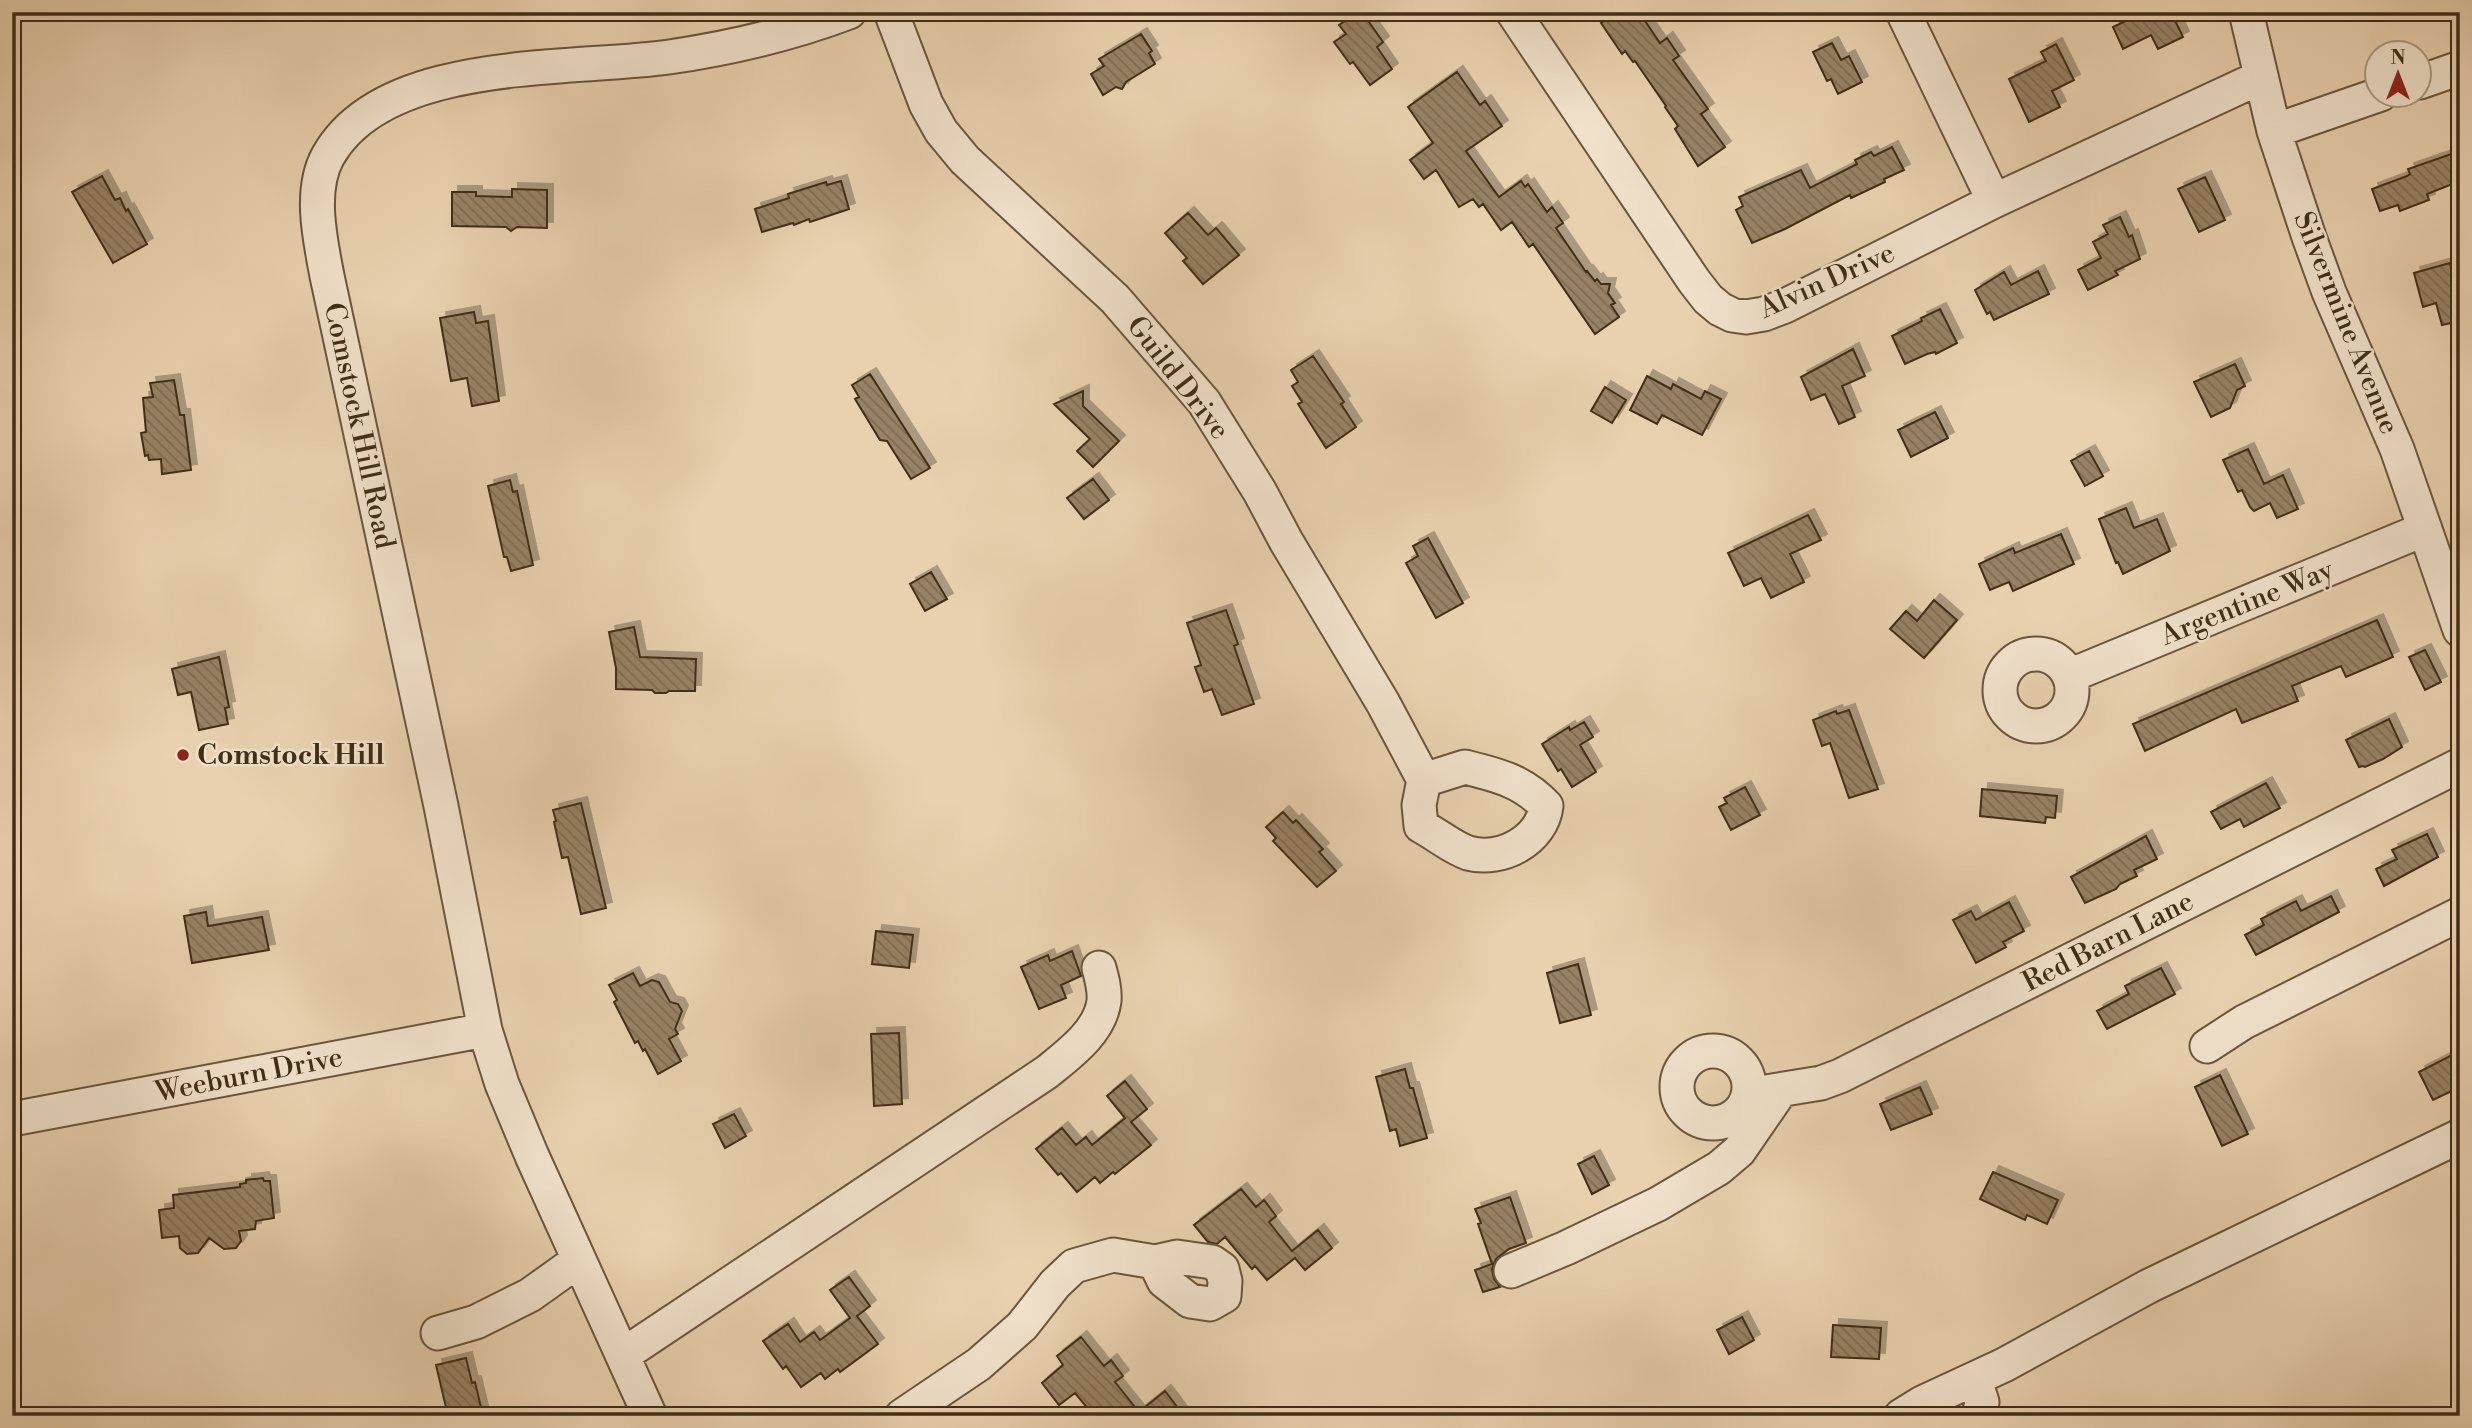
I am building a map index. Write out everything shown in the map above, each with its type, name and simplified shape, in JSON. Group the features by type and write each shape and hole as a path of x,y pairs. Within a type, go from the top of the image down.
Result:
{"street":[{"name":"Comstock Hill Road","path":"650,1416 510,1104 485,1030 433,768 327,276 318,197 323,168 340,139 359,121 397,98 428,87 503,71 640,61 704,51 770,37 849,12"},
{"name":"Guild Drive","path":"891,12 926,104 941,131 965,160 1115,299 1204,402 1260,492 1424,780"},
{"name":"Alvin Drive","path":"1513,12 1694,281 1720,309 1745,317 1786,306 1994,201 2261,77"},
{"path":"1903,12 1994,201"},
{"name":"Silvermine Avenue","path":"2246,12 2274,131 2329,292 2389,429 2460,629"},
{"path":"2434,77 2460,68"},
{"path":"2274,131 2364,100"},
{"name":"Argentine Way","path":"2069,676 2425,529"},
{"name":"Red Barn Lane","path":"1748,1095 1821,1083 1840,1076 2460,765"},
{"path":"2207,1046 2244,1022 2460,914"},
{"path":"622,1355 1047,1072 1076,1048 1099,1017 1104,1001 1099,968"},
{"name":"Weeburn Drive","path":"12,1119 485,1030"},
{"path":"1511,1270 1566,1248 1658,1204 1719,1168 1739,1151 1782,1090"},
{"path":"1901,1416 1922,1403 1981,1403 2149,1286 2460,1136"},
{"path":"902,1416 979,1364 1022,1326 1055,1284 1074,1266 1113,1255 1155,1262"},
{"path":"438,1333 476,1322 530,1295 579,1260"}],"building":[{"path":"1362,12 1383,42 1377,47 1392,69 1370,85 1334,42 1346,34 1339,25"},
{"path":"1615,12 1639,12 1660,43 1667,38 1679,56 1673,60 1708,109 1701,114 1725,147 1698,166 1675,129 1678,126 1666,106 1635,61 1633,62 1625,51 1622,54 1601,23"},
{"path":"2144,12 2171,12 2183,37 2158,49 2151,35 2123,49 2113,27"},
{"path":"1141,34 1152,51 1149,53 1155,64 1126,82 1122,89 1116,87 1103,95 1091,74 1104,66 1099,59"},
{"path":"1832,43 1841,60 1849,56 1862,82 1838,94 1831,79 1827,81 1813,52"},
{"path":"2056,44 2074,80 2052,91 2060,107 2029,122 2009,79 2046,61 2041,52"},
{"path":"1457,72 1480,105 1485,101 1502,126 1466,151 1499,197 1521,181 1525,187 1528,184 1547,212 1552,207 1563,223 1556,228 1586,272 1601,284 1610,284 1608,293 1615,303 1611,305 1619,317 1595,334 1533,244 1529,247 1512,222 1501,230 1483,204 1479,207 1473,199 1459,207 1436,170 1424,179 1410,160 1433,143 1408,107"},
{"path":"1892,147 1904,170 1884,179 1885,182 1851,198 1850,195 1752,243 1736,210 1743,206 1739,197 1801,170 1810,188 1857,164 1855,160 1871,152 1874,156"},
{"path":"2454,153 2460,170 2460,181 2427,194 2429,200 2400,211 2398,205 2380,211 2372,189 2407,176 2410,174 2408,169"},
{"path":"102,176 115,200 120,198 126,211 128,209 147,244 113,263 72,192"},
{"path":"2205,177 2225,220 2199,232 2178,189"},
{"path":"841,181 849,209 810,222 809,219 762,232 755,209 789,198 788,194 826,182 827,185"},
{"path":"512,189 547,190 547,228 517,227 511,231 506,227 452,226 452,192 512,197"},
{"path":"1188,213 1208,235 1216,228 1239,255 1203,284 1183,261 1187,258 1165,233"},
{"path":"2120,217 2129,237 2132,235 2140,259 2115,271 2118,275 2088,290 2078,270 2101,258 2093,242 2108,234 2103,225"},
{"path":"2450,263 2455,281 2460,279 2460,321 2442,325 2436,303 2423,307 2414,273"},
{"path":"2038,271 2049,294 1994,320 1990,312 1987,314 1975,290 2004,272 2011,285"},
{"path":"1940,309 1957,343 1936,354 1927,354 1905,364 1892,336"},
{"path":"474,312 476,323 488,321 499,401 472,406 467,378 451,381 440,318"},
{"path":"1853,349 1865,376 1842,386 1855,417 1839,424 1825,394 1811,400 1801,377"},
{"path":"1313,356 1344,402 1341,404 1356,427 1326,448 1298,404 1302,402 1292,386 1298,382 1291,370"},
{"path":"2235,364 2245,386 2237,390 2230,408 2211,417 2194,382"},
{"path":"870,374 930,468 911,479 887,441 880,440 855,399 859,397 852,385"},
{"path":"1647,376 1671,389 1673,384 1701,399 1705,391 1721,399 1702,435 1662,415 1657,424 1630,410"},
{"path":"174,380 180,415 184,415 191,470 162,474 161,459 149,460 148,455 145,456 141,433 146,432 143,398 153,397 150,383"},
{"path":"1605,387 1626,400 1612,423 1591,411"},
{"path":"1083,391 1083,406 1119,441 1093,467 1077,451 1090,439 1054,404"},
{"path":"1935,412 1948,438 1911,457 1898,430"},
{"path":"2248,449 2264,484 2283,475 2298,509 2277,518 2270,503 2254,511 2250,507 2242,490 2238,492 2223,460"},
{"path":"2089,451 2103,476 2085,486 2071,461"},
{"path":"1093,479 1109,500 1084,519 1067,498"},
{"path":"510,480 513,492 517,491 533,565 511,571 507,557 504,557 488,486"},
{"path":"2126,508 2134,528 2157,519 2170,551 2123,574 2099,519"},
{"path":"1808,515 1821,540 1790,554 1804,582 1771,598 1761,578 1744,586 1728,553"},
{"path":"2061,534 2074,564 2013,591 2009,582 1990,590 1979,564 2013,548 2015,553"},
{"path":"1428,538 1463,603 1436,618 1406,563 1418,556 1413,546"},
{"path":"931,572 947,599 925,611 910,584"},
{"path":"1934,600 1957,620 1924,658 1890,629 1906,611 1917,621"},
{"path":"1226,610 1238,644 1234,646 1254,704 1222,715 1212,689 1204,692 1195,667 1201,665 1187,623"},
{"path":"2377,620 2393,657 2346,677 2341,666 2292,686 2298,701 2242,723 2236,709 2145,751 2133,724"},
{"path":"634,627 640,657 696,659 695,691 655,693 652,690 616,689 616,668 609,632"},
{"path":"2425,650 2441,682 2425,690 2409,657"},
{"path":"219,657 229,707 225,708 228,724 199,730 191,692 178,695 172,669"},
{"path":"1849,710 1878,789 1849,798 1830,743 1822,746 1813,720 1836,711 1837,714"},
{"path":"2389,719 2402,747 2383,759 2359,767 2346,740"},
{"path":"1584,722 1593,737 1580,745 1596,772 1572,787 1561,769 1558,771 1542,744 1569,727 1570,730"},
{"path":"2266,783 2280,808 2244,827 2240,819 2221,829 2211,812"},
{"path":"1745,787 1760,815 1731,830 1719,807 1727,803 1724,798"},
{"path":"1982,789 2057,796 2055,818 2046,817 2045,823 1980,816"},
{"path":"581,803 606,908 581,914 568,857 562,858 553,810"},
{"path":"1283,812 1293,823 1296,820 1323,849 1319,852 1336,871 1317,887 1273,841 1276,838 1266,827"},
{"path":"2427,834 2438,857 2384,886 2376,869 2397,859 2392,850"},
{"path":"2146,836 2157,859 2134,870 2137,876 2120,884 2116,889 2085,903 2071,877"},
{"path":"2331,896 2339,912 2256,955 2245,935 2264,925 2261,919 2296,901 2301,911"},
{"path":"2009,902 2024,931 2003,942 2006,947 1976,963 1953,920 1971,911 1976,920"},
{"path":"206,912 208,926 262,917 269,950 192,963 184,916"},
{"path":"876,931 913,935 909,968 872,964"},
{"path":"1072,951 1081,976 1061,985 1066,998 1039,1009 1021,967 1048,955 1050,961"},
{"path":"1578,964 1591,1015 1560,1023 1547,973"},
{"path":"2161,968 2175,994 2107,1029 2097,1011 2129,994 2125,986"},
{"path":"633,973 640,986 652,980 659,982 670,1002 678,1004 682,1011 675,1029 678,1034 669,1039 681,1061 658,1074 645,1049 643,1051 638,1041 635,1043 614,1002 617,1000 609,985"},
{"path":"899,1033 902,1104 874,1106 871,1034"},
{"path":"2452,1055 2460,1070 2460,1087 2433,1100 2419,1072"},
{"path":"1405,1069 1427,1138 1400,1146 1396,1129 1390,1131 1376,1077"},
{"path":"2220,1075 2248,1134 2222,1146 2195,1087"},
{"path":"1125,1081 1147,1109 1131,1122 1151,1145 1115,1174 1113,1172 1100,1183 1095,1177 1077,1192 1036,1149 1062,1128 1076,1145 1086,1137 1092,1145 1125,1118 1107,1096"},
{"path":"1920,1087 1932,1114 1891,1130 1880,1104"},
{"path":"734,1114 746,1136 725,1148 713,1124"},
{"path":"1594,1156 1609,1185 1592,1194 1578,1164"},
{"path":"1993,1172 2058,1200 2047,1224 2027,1215 2025,1220 1980,1199"},
{"path":"263,1178 264,1181 270,1181 274,1218 256,1221 255,1229 239,1231 241,1241 236,1248 224,1249 209,1238 198,1253 187,1254 180,1248 179,1236 162,1238 159,1210 174,1208 173,1195 240,1187 246,1180"},
{"path":"1241,1189 1256,1207 1264,1200 1276,1216 1269,1222 1292,1251 1318,1230 1332,1248 1305,1270 1295,1258 1267,1280 1255,1266 1252,1269 1225,1237 1217,1244 1208,1242 1194,1225"},
{"path":"1510,1197 1526,1243 1509,1249 1496,1259 1492,1269 1494,1279 1500,1287 1483,1292 1475,1270 1492,1264 1475,1209"},
{"path":"849,1277 870,1306 857,1316 878,1344 840,1372 838,1369 825,1379 821,1373 801,1387 786,1366 783,1369 763,1341 788,1324 800,1342 814,1332 820,1340 850,1318 830,1290"},
{"path":"1742,1317 1754,1340 1729,1354 1717,1330"},
{"path":"1833,1325 1881,1328 1879,1359 1831,1357"},
{"path":"1081,1337 1104,1366 1111,1360 1123,1376 1115,1382 1139,1412 1165,1391 1184,1416 1094,1416 1075,1393 1059,1405 1042,1383 1063,1365 1057,1356"},
{"path":"466,1358 483,1416 448,1416 436,1365"}],"place":[{"name":"Comstock Hill","path":"183,755"}]}
